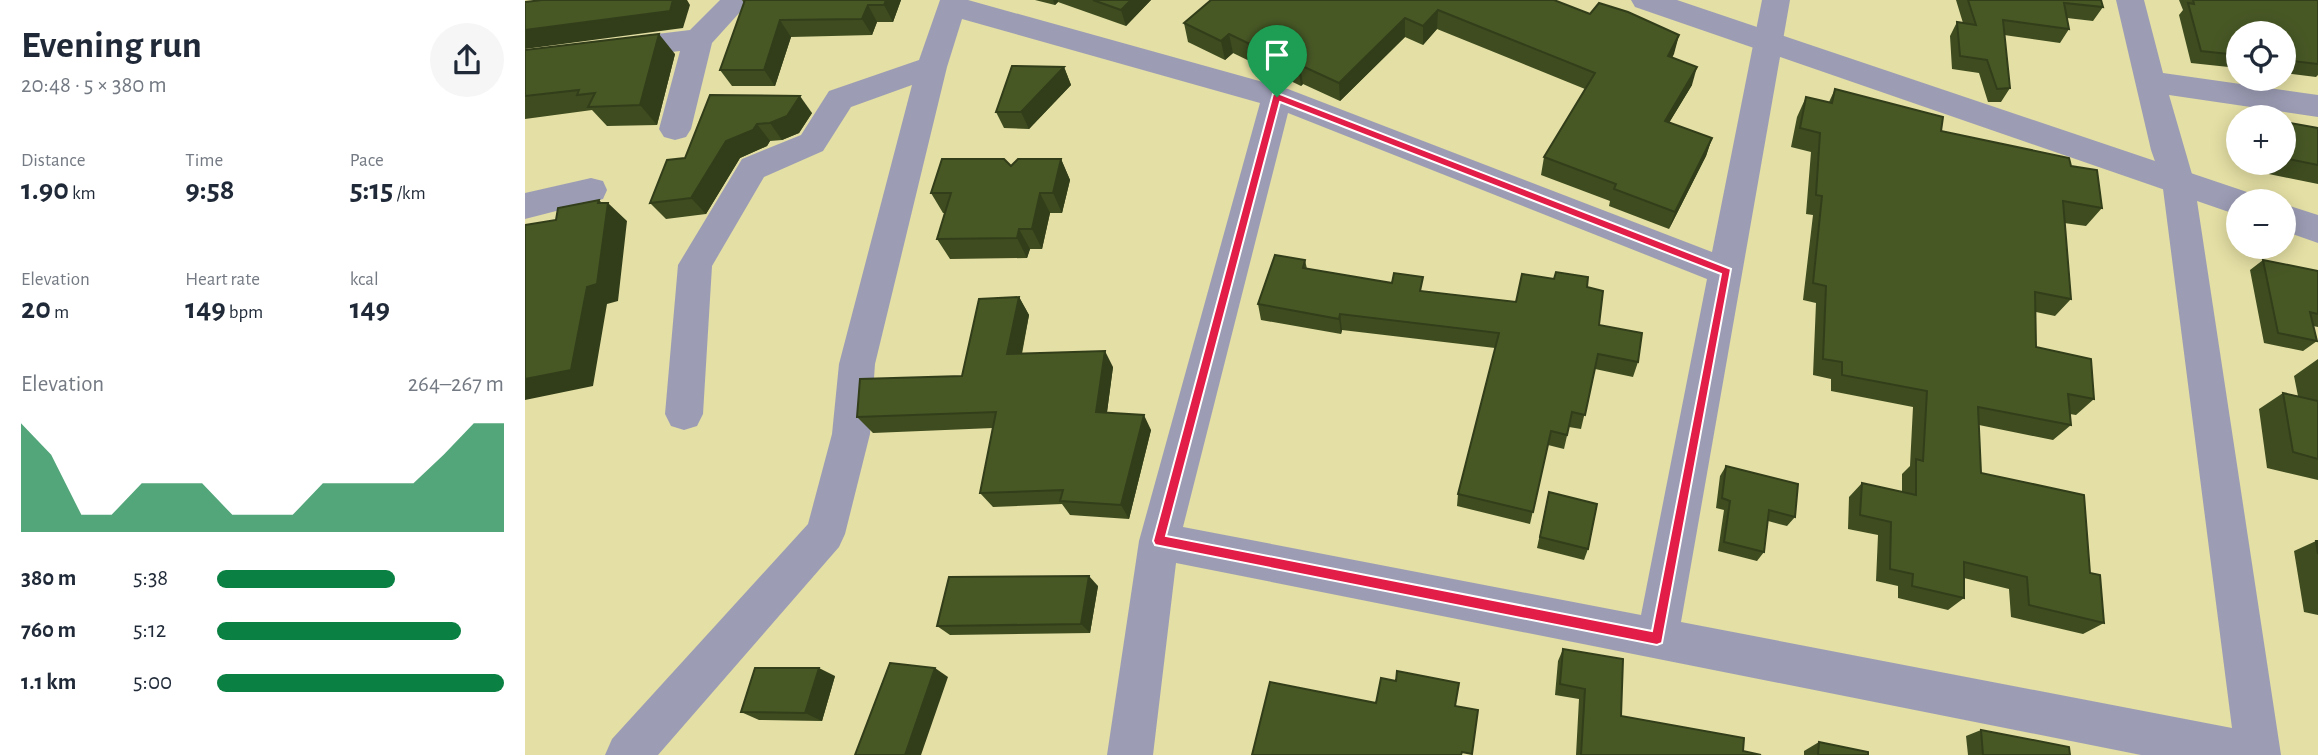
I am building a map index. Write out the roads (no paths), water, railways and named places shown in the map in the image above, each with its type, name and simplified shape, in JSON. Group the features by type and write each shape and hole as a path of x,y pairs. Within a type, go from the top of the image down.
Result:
{"street":[{"path":"675,129 698,39 737,0"},
{"path":"1646,0 2226,198"},
{"path":"1657,639 1776,0"},
{"path":"1159,541 2256,755 2178,181 2167,150 2130,0"},
{"path":"628,755 825,534 851,434 857,364 932,67 953,3 1277,97 1727,272"},
{"path":"525,60 698,39"},
{"path":"799,99 840,99 932,67"},
{"path":"2150,82 2318,106"},
{"path":"1129,755 1159,541 1277,97"},
{"path":"684,414 695,265 753,168 812,144 840,99"},
{"path":"525,206 591,190"},
{"path":"2296,222 2318,229"}]}
